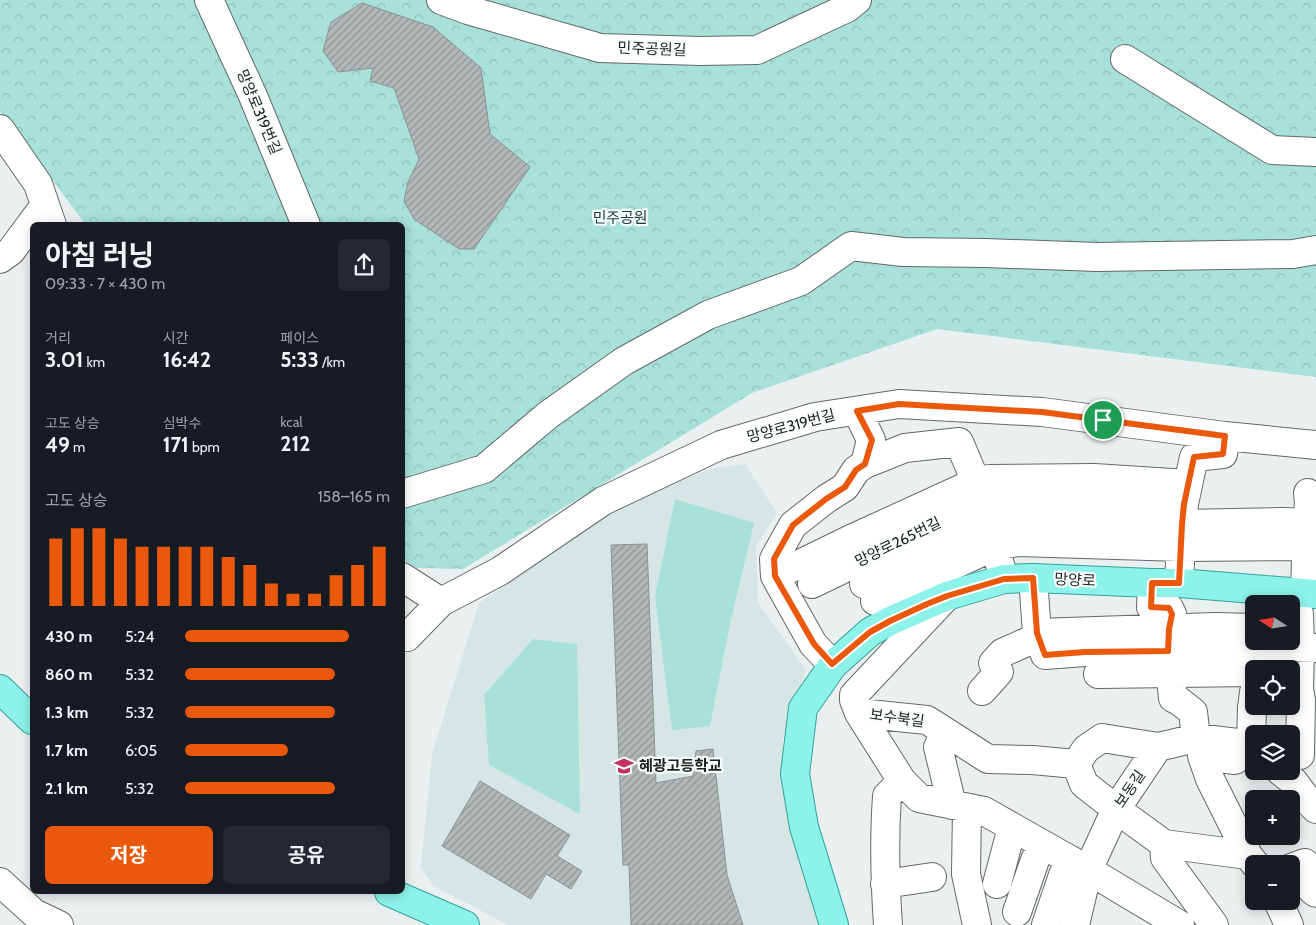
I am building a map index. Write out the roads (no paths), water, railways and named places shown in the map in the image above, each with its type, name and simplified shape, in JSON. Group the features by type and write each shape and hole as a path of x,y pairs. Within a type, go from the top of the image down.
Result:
{"main road":[{"name":"망양로","path":"834,925 804,827 795,774 803,708 832,664 870,632 947,596 1004,579 1033,578 1179,583 1307,600"},
{"path":"0,689 30,718"},
{"path":"394,894 465,925"}],"street":[{"name":"망양로319번길","path":"209,0 253,96 305,222"},
{"name":"민주공원길","path":"441,0 468,10 600,48 700,51 757,50 847,8 857,0"},
{"path":"1125,59 1272,150 1316,152"},
{"path":"0,129 38,184 48,215"},
{"path":"0,259 30,233"},
{"path":"405,493 484,469 548,416 624,361 708,315 801,281 851,246 903,252 1097,257 1293,254 1316,250"},
{"name":"망양로319번길","path":"405,636 407,637 441,602 500,571 603,501 720,445 815,417 899,404 1042,412 1225,436 1316,445"},
{"path":"857,411 872,440 865,464"},
{"path":"1179,583 1184,515 1194,457 1223,454 1225,436"},
{"path":"832,664 814,644 775,576 774,559 793,525 826,499 845,487 856,470 865,464 905,448 959,442 986,513 1004,579"},
{"name":"망양로265번길","path":"870,592 986,513 996,500 1092,511"},
{"path":"1092,511 1184,515"},
{"path":"1092,511 1184,515 1242,535 1311,520 1299,725"},
{"name":"망양로265번길","path":"986,513 1018,542 1092,511"},
{"name":"망양로265번길","path":"775,576 849,540 986,513"},
{"name":"망양로265번길","path":"812,584 986,513"},
{"path":"405,578 441,602"},
{"path":"1033,578 1037,635 1045,655 1085,652 1216,649 1255,651 1303,671"},
{"path":"1152,583 1151,607 1169,608 1172,614 1169,651 1173,698 1193,712 1196,738"},
{"name":"보수북길","path":"947,596 854,695 859,713 902,781 919,798 984,811 1080,865 1168,922"},
{"path":"982,691 999,672 993,663 1002,653 1037,635 1130,630 1169,651"},
{"path":"1098,674 1169,651 1216,649"},
{"name":"보수북길","path":"859,713 927,720 946,732 938,747 960,806"},
{"path":"946,732 988,759 1076,764"},
{"path":"1076,764 1086,748 1102,738 1158,747 1196,738 1245,749"},
{"name":"보동길","path":"1075,925 1080,865 1158,747"},
{"path":"1245,752 1202,756 1210,779 1250,855"},
{"path":"1076,764 1084,784 1164,844 1245,858"},
{"path":"1294,780 1312,805"},
{"path":"888,925 885,884 887,796 902,781"},
{"path":"960,806 966,874 976,925"},
{"path":"997,884 1010,835 1014,828"},
{"path":"1164,844 1165,858 1214,925"},
{"path":"1017,912 1035,860 1044,845"},
{"path":"1300,865 1305,863 1312,890 1316,893"},
{"path":"1046,925 1063,875 1080,865"},
{"path":"885,884 932,877"},
{"path":"0,882 34,913 59,925"},
{"path":"1282,910 1289,925"}],"place":[{"name":"혜광고등학교","path":"624,766"}],"park label":[{"name":"민주공원","path":"620,218"}]}
